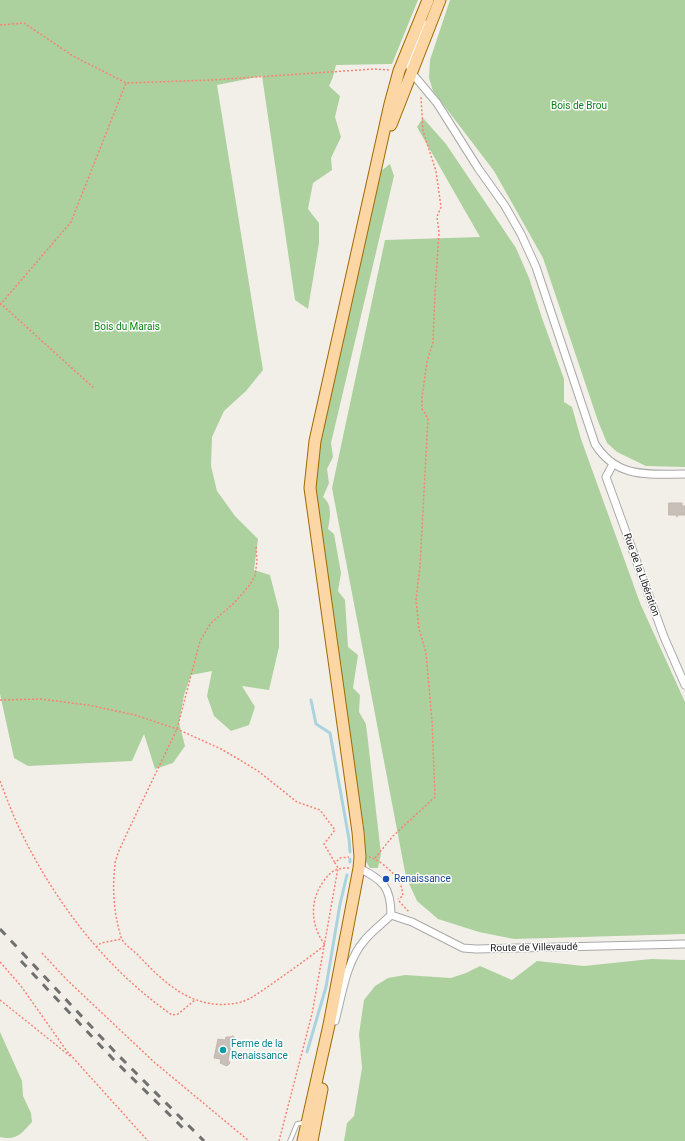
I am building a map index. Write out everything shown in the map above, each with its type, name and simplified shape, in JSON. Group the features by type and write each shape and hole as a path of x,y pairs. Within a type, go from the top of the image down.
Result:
{"main road":[{"path":"381,147 440,0"},
{"path":"312,1141 336,1020 359,887 360,857 358,832 310,488 315,441 390,104 399,70 428,1"},
{"path":"303,1141 329,1025 359,868"}],"street":[{"path":"428,1 423,27 409,64 411,72 437,103 478,168 505,206 521,234 536,267 595,444 602,456 625,470 652,474 685,474"},
{"name":"Rue de la Libération","path":"613,464 606,477 664,637 685,685"},
{"path":"336,1020 350,966 355,954 364,941 391,915 391,901 383,883 359,868"},
{"name":"Route de Villevaudé","path":"391,915 412,922 463,948 476,949 685,944"}],"lane":[{"path":"290,1141 297,1124 307,1122"}],"path":[{"path":"0,25 24,23 73,56 126,83 212,80 374,69 399,70"},
{"path":"412,914 404,908 398,900 402,896 401,887 397,877 375,858 393,836 435,797 432,721 426,653 419,629 416,600 420,566 428,418 422,409 422,397 427,362 433,342 434,294 439,232 437,217 441,207 436,171 423,131 420,82"},
{"path":"95,389 0,304 71,222 126,83"},
{"path":"256,545 257,561 255,576 249,586 234,603 210,624 200,641 177,729 118,853 115,864 113,900 122,939 168,984 195,1000 205,1003 226,1004 246,1001 294,969 325,945"},
{"path":"0,700 40,699 88,705 129,714 177,729 221,749 258,771 297,802 320,810 336,830 324,844 335,863"},
{"path":"0,781 26,841 39,866 87,937 142,992 172,1015 178,1014 195,1000"},
{"path":"279,1141 312,1014 325,945 338,868 329,875 322,884 316,894 314,904 314,923 320,938 325,945"},
{"path":"96,947 101,943 122,939"},
{"path":"42,953 66,979 154,1062 248,1141"},
{"path":"0,962 21,986 66,1050 148,1141"},
{"path":"0,1000 75,1060"}],"green space":[{"name":"Bois du Marais","path":"0,0 418,0 392,64 336,65 329,86 340,96 335,117 341,137 331,158 332,170 313,183 308,209 319,223 319,243 308,309 295,300 262,76 217,85 263,370 246,391 224,411 212,437 211,466 217,491 235,516 258,539 254,570 270,575 279,610 279,647 269,690 242,686 255,707 249,725 231,731 214,716 207,696 212,671 191,675 184,695 179,723 185,746 173,763 155,769 144,734 132,761 28,766 14,758 0,694"},
{"name":"Bois de Brou","path":"450,0 685,0 685,467 646,466 617,452 607,443 598,421 543,258 494,171 433,91 429,78 430,60"},
{"path":"423,118 446,144 516,248 529,278 564,379 564,402 572,407 581,439 640,603 685,702 685,934 514,939 479,932 438,919 417,901 406,877 332,488 385,240 480,237 417,127"},
{"path":"390,164 394,176 331,443 333,457 327,469 329,483 323,497 330,508 328,529 334,534 341,573 338,591 345,600 348,647 358,655 353,688 360,695 359,712 366,724 381,854 378,868 370,868 365,860 365,837 317,507 316,481 319,444 381,171"},
{"path":"651,959 685,960 685,1141 344,1141 347,1123 354,1116 362,1068 359,1034 364,1000 375,986 388,978 405,975 451,978 480,966 512,980 537,961 584,966"},
{"path":"0,1032 22,1081 23,1096 31,1113 32,1122 22,1133 11,1138 0,1137"}],"building":[{"path":"669,503 682,503 682,506 685,506 685,515 678,515 677,517 676,515 669,515"},
{"name":"Ferme de la Renaissance","path":"233,1036 236,1039 234,1042 232,1041 228,1060 230,1063 227,1066 220,1063 221,1059 214,1058 218,1039 225,1040 226,1037"}],"waterway":[{"path":"311,700 316,724 330,733 350,852"},
{"path":"307,1052 326,987 340,904 347,875"}],"railway":[{"path":"0,929 116,1053 204,1141"},
{"path":"21,961 113,1059 186,1131"}],"place":[{"name":"Renaissance","path":"386,879"},
{"name":"Ferme de la Renaissance","path":"223,1050"}]}
